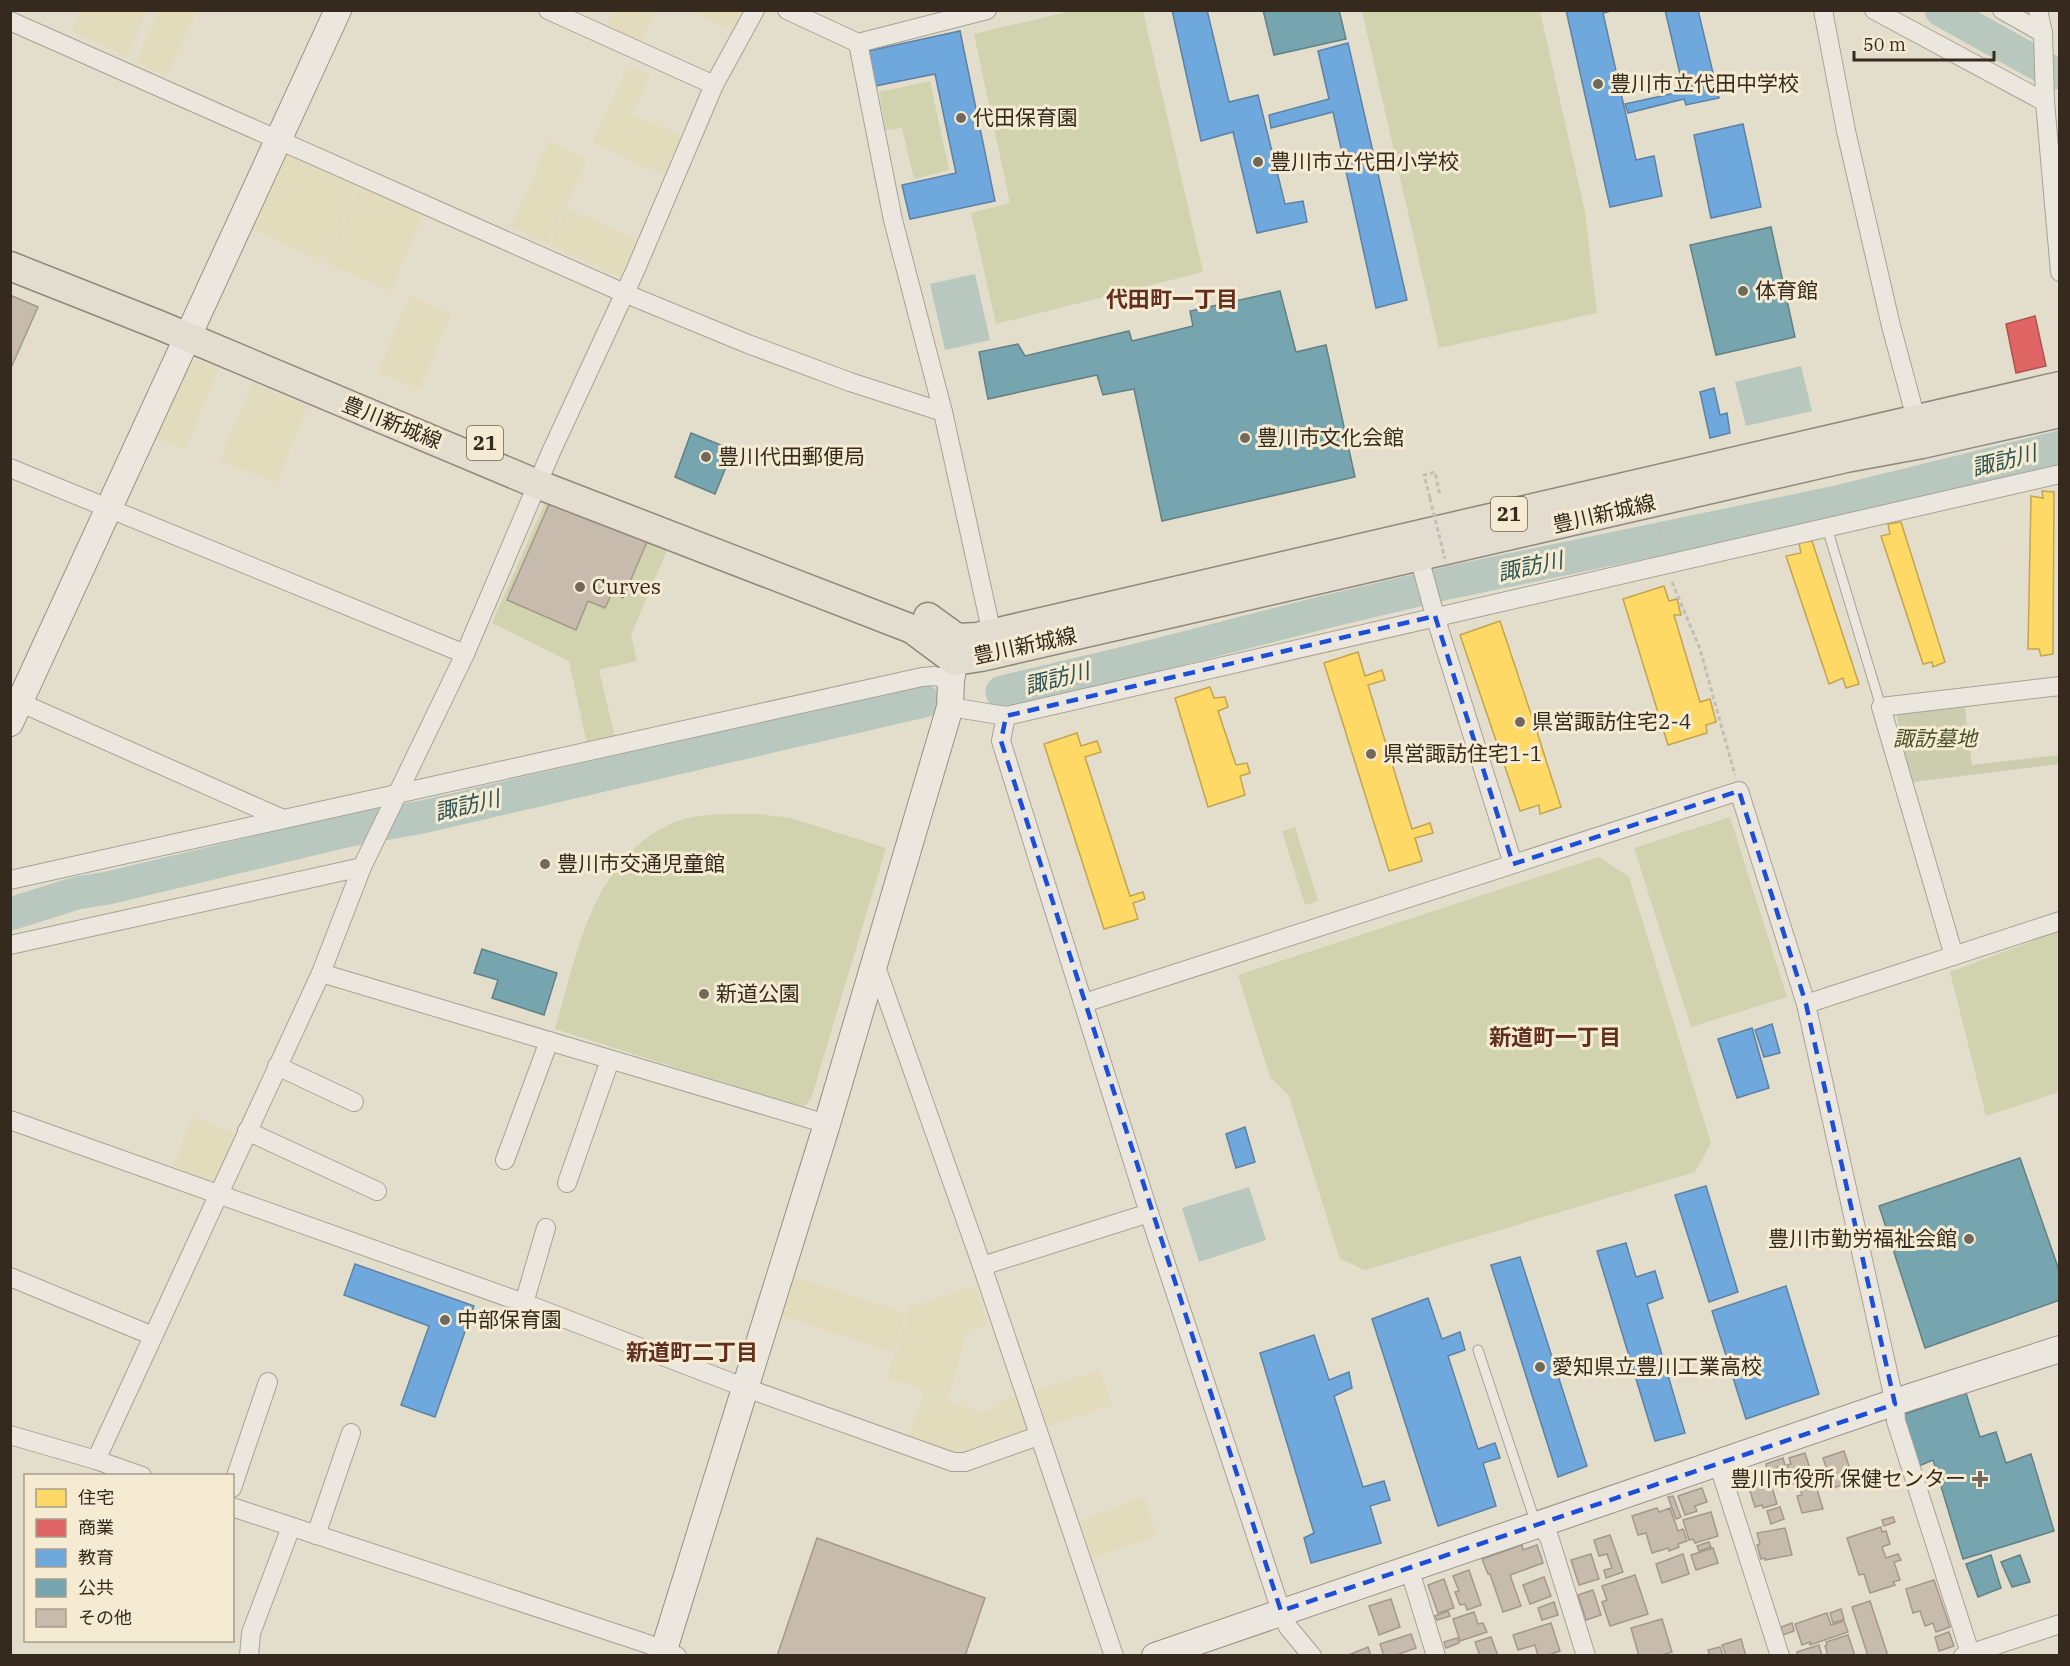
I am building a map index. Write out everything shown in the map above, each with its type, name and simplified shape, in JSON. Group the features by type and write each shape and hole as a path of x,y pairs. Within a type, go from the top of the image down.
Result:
{"main road":[{"name":"豊川新城線","path":"10,248 190,330"},
{"name":"豊川新城線","path":"10,266 190,330 216,333 541,476 918,610 954,660"},
{"name":"豊川新城線","path":"954,660 992,654 1425,556 1846,458 2060,386"},
{"name":"豊川新城線","path":"1919,432 2060,413"},
{"name":"豊川新城線","path":"954,660 992,634 1425,556"}],"street":[{"path":"284,819 14,707 110,509 338,10"},
{"path":"548,10 714,85"},
{"path":"96,1460 321,973 365,862 465,654 714,85 755,10"},
{"path":"787,10 858,43 987,10"},
{"path":"1823,10 1846,131 1888,315 1919,432"},
{"path":"1874,10 2045,102"},
{"path":"2002,10 2043,33"},
{"path":"2038,10 2043,33 2045,102 2060,272"},
{"path":"10,21 624,293 840,378 943,412"},
{"path":"858,43 893,220 943,412 992,634"},
{"path":"10,468 465,654"},
{"path":"950,706 1006,716 1433,609 1664,558 1827,528 2060,474"},
{"path":"1425,556 1433,609 1513,864"},
{"path":"234,1508 637,1640 668,1654 950,706 954,660"},
{"path":"10,880 922,677 935,676 954,660"},
{"path":"1954,956 1881,706 2060,686"},
{"path":"1006,716 1001,741 1149,1213 1281,1611 1288,1627 1312,1656"},
{"path":"1084,1003 1739,791 1806,1004 1895,1404 1896,1421 1968,1655 2060,1624"},
{"path":"10,945 365,862"},
{"path":"1806,1004 2060,921"},
{"path":"875,964 982,1266 1114,1656"},
{"path":"321,973 827,1124"},
{"path":"506,1160 549,1041"},
{"path":"567,1183 610,1060"},
{"path":"277,1066 354,1102"},
{"path":"10,1120 524,1303 746,1388 953,1462 965,1462 1038,1436"},
{"path":"247,1131 377,1191"},
{"path":"982,1266 1149,1213"},
{"path":"524,1303 546,1228"},
{"path":"10,1277 153,1336"},
{"path":"1155,1656 1281,1611 2060,1349"},
{"path":"234,1482 268,1382"},
{"path":"316,1535 351,1433"},
{"path":"10,1435 136,1474"},
{"path":"1718,1463 1780,1656"},
{"path":"1540,1525 1549,1537 1586,1656"},
{"path":"249,1656 251,1633 291,1527"},
{"path":"1409,1568 1436,1656"}],"lane":[{"path":"1827,528 1881,706"},
{"path":"1478,1350 1533,1515 1540,1525"}],"path":[{"path":"1425,556 1430,498 1424,475 1435,472 1440,496"},
{"path":"1658,521 1664,558 1700,649 1739,791"}],"highlighted area":[{"path":"1435,616 1513,864 1739,791 1806,1004 1895,1404 1281,1611 1001,741 1006,716"}],"shaded area":[{"path":"159,10 197,11 166,76 135,62"},
{"path":"742,10 732,31 692,11"},
{"path":"80,11 147,11 127,57 71,31"},
{"path":"614,11 656,11 641,44 606,28"},
{"path":"628,65 650,75 632,114 681,136 663,175 593,143"},
{"path":"549,141 587,159 548,244 511,227"},
{"path":"291,154 358,183 325,262 250,228 281,158"},
{"path":"360,184 424,212 391,291 326,263"},
{"path":"566,208 639,241 622,278 550,245"},
{"path":"975,274 990,340 945,350 930,284"},
{"path":"409,296 451,313 420,389 378,372"},
{"path":"198,360 218,370 185,450 157,439 189,365"},
{"path":"1801,366 1812,411 1746,426 1735,382"},
{"path":"252,383 308,406 276,483 220,460"},
{"path":"193,1117 235,1133 216,1178 210,1181 172,1166"},
{"path":"1249,1187 1266,1240 1199,1262 1182,1208"},
{"path":"792,1276 906,1313 893,1352 779,1315"},
{"path":"976,1286 988,1326 967,1331 948,1399 887,1377 910,1307"},
{"path":"1100,1370 1112,1405 1047,1426 1035,1391"},
{"path":"924,1393 984,1413 1016,1395 1027,1425 1023,1436 957,1456 907,1439"},
{"path":"1143,1497 1157,1535 1093,1558 1079,1521"}],"green space":[{"path":"1075,10 1143,11 1203,272 996,324 971,213 1010,203 974,34"},
{"path":"1362,11 1540,11 1585,212 1597,313 1439,348"},
{"path":"930,81 949,170 914,179 902,128 886,130 879,92"},
{"name":"Curves","path":"547,498 667,550 631,635 637,661 599,670 615,737 587,744 569,661 492,623"},
{"name":"諏訪墓地","path":"1964,701 1972,765 2059,755 2059,764 1905,783 1896,708"},
{"name":"新道公園","path":"758,814 791,818 886,848 811,1099 802,1108 555,1029 589,918 601,892 617,868 636,847 659,830 684,819 711,815"},
{"path":"1730,817 1787,997 1691,1027 1634,848"},
{"path":"1295,827 1318,901 1305,905 1282,831"},
{"path":"1599,857 1629,877 1711,1143 1695,1172 1365,1270 1340,1259 1289,1096 1270,1077 1238,975"},
{"path":"2059,931 2059,1092 1986,1116 1950,972"}],"building: 住宅":[{"path":"2042,491 2054,492 2053,654 2041,656 2039,649 2028,649 2031,496 2043,498"},
{"path":"1901,522 1945,662 1933,667 1932,662 1923,664 1881,536 1890,534 1888,524"},
{"path":"1812,541 1859,684 1846,688 1843,678 1829,684 1786,556 1801,553 1799,543"},
{"path":"1664,586 1669,601 1677,599 1681,615 1674,615 1700,702 1710,699 1716,722 1706,725 1707,733 1668,745 1623,599"},
{"name":"県営諏訪住宅2-4","path":"1500,621 1532,717 1546,713 1551,727 1537,732 1561,807 1540,814 1539,805 1520,811 1460,635"},
{"name":"県営諏訪住宅1-1","path":"1358,652 1365,676 1382,670 1385,680 1368,685 1412,829 1430,823 1433,833 1415,838 1422,861 1389,871 1324,663"},
{"path":"1210,687 1214,698 1225,697 1228,707 1218,711 1236,765 1247,763 1250,773 1240,776 1245,795 1208,807 1175,698"},
{"path":"1077,733 1081,746 1097,741 1101,752 1085,757 1130,896 1143,892 1145,899 1133,903 1138,919 1104,929 1044,744"}],"building: 商業":[{"path":"2035,316 2046,366 2016,373 2006,324"}],"building: 教育":[{"path":"1172,10 1207,10 1229,102 1258,95 1285,204 1303,201 1307,222 1257,233 1233,132 1201,141"},
{"path":"1566,10 1615,10 1603,13 1636,160 1654,156 1662,196 1610,207"},
{"path":"1665,10 1698,10 1719,98 1686,105 1684,99 1628,113 1625,104 1684,91"},
{"path":"960,31 995,201 910,219 902,185 956,173 935,74 875,86 868,51"},
{"path":"1348,43 1407,300 1376,308 1333,112 1271,128 1269,115 1329,99 1318,51"},
{"path":"1743,124 1761,207 1711,218 1694,135"},
{"path":"1714,388 1720,415 1727,413 1730,433 1710,438 1700,392"},
{"path":"1772,1024 1780,1053 1764,1057 1755,1030"},
{"path":"1752,1028 1769,1088 1737,1098 1718,1039"},
{"path":"1245,1127 1255,1162 1236,1168 1226,1134"},
{"path":"1706,1186 1738,1292 1709,1302 1675,1195"},
{"path":"1626,1243 1636,1277 1655,1271 1663,1298 1647,1304 1685,1433 1655,1441 1597,1251"},
{"path":"1520,1257 1587,1466 1558,1477 1491,1265"},
{"path":"355,1264 474,1306 435,1417 401,1405 429,1326 344,1295"},
{"path":"1786,1286 1819,1394 1746,1419 1712,1311"},
{"path":"1428,1298 1442,1339 1460,1332 1465,1350 1448,1356 1478,1449 1495,1443 1500,1458 1483,1463 1496,1506 1438,1526 1372,1319"},
{"path":"1314,1335 1329,1380 1349,1372 1352,1388 1334,1396 1363,1487 1384,1481 1390,1500 1370,1506 1381,1543 1311,1563 1304,1538 1314,1533 1260,1353"}],"building: 公共":[{"path":"1263,10 1339,10 1346,39 1274,55"},
{"name":"体育館","path":"1771,227 1795,337 1716,355 1690,245"},
{"name":"豊川市文化会館","path":"1280,291 1296,352 1326,345 1355,477 1162,521 1134,389 1103,395 1097,375 988,399 979,352 1018,344 1025,356 1129,331 1132,341 1193,326 1190,311"},
{"path":"691,433 733,450 715,494 675,477"},
{"path":"482,949 557,973 544,1015 492,998 498,980 474,973"},
{"name":"豊川市勤労福祉会館","path":"2020,1158 2060,1273 2060,1300 1925,1348 1879,1206"},
{"path":"1966,1393 1980,1437 1996,1432 2006,1463 2031,1454 2054,1531 1963,1559 1933,1460 1919,1466 1902,1415"},
{"path":"1991,1555 2001,1588 1978,1597 1966,1564"},
{"path":"2020,1555 2030,1582 2012,1587 2001,1562"}],"building: その他":[{"path":"10,295 38,307 10,370"},
{"path":"551,500 647,542 623,598 612,593 605,608 588,601 576,630 507,600"},
{"path":"1844,1451 1854,1481 1833,1488 1823,1458"},
{"path":"1805,1453 1813,1478 1793,1484 1787,1465 1791,1464 1789,1458"},
{"path":"1783,1458 1785,1465 1768,1471 1766,1464"},
{"path":"1762,1470 1764,1475 1768,1474 1777,1504 1763,1508 1762,1505 1755,1507 1745,1475"},
{"path":"1815,1483 1823,1509 1802,1513 1797,1496 1802,1495 1800,1487"},
{"path":"1702,1488 1707,1502 1695,1506 1697,1511 1685,1515 1678,1496"},
{"path":"1673,1496 1681,1517 1676,1519 1668,1497"},
{"path":"1780,1507 1784,1519 1771,1524 1767,1511"},
{"path":"1657,1508 1659,1512 1670,1508 1678,1531 1683,1529 1687,1541 1669,1551 1668,1548 1652,1553 1646,1533 1638,1535 1632,1516"},
{"path":"1711,1512 1718,1536 1695,1543 1693,1539 1689,1540 1683,1520"},
{"path":"1893,1517 1895,1522 1884,1526 1882,1520"},
{"path":"1881,1527 1882,1532 1886,1531 1890,1544 1882,1547 1886,1558 1898,1554 1901,1560 1894,1562 1900,1580 1893,1582 1895,1585 1870,1593 1864,1574 1859,1575 1847,1538"},
{"path":"1785,1528 1792,1555 1761,1559 1757,1545 1760,1544 1757,1533"},
{"path":"1610,1535 1623,1572 1606,1578 1604,1570 1612,1568 1607,1554 1599,1556 1594,1540"},
{"path":"817,1538 985,1598 965,1656 777,1656"},
{"path":"1709,1542 1711,1547 1699,1551 1697,1546"},
{"path":"1522,1545 1523,1550 1537,1545 1543,1563 1510,1575 1521,1606 1503,1612 1490,1574 1482,1559"},
{"path":"1713,1548 1718,1563 1696,1570 1691,1555"},
{"path":"1591,1554 1599,1579 1579,1585 1571,1560"},
{"path":"1683,1554 1689,1574 1662,1583 1656,1564"},
{"path":"1469,1570 1481,1605 1467,1610 1465,1604 1460,1605 1455,1592 1459,1591 1453,1576"},
{"path":"1635,1575 1648,1614 1610,1626 1602,1602 1607,1600 1602,1586"},
{"path":"1544,1577 1551,1596 1530,1604 1523,1585"},
{"path":"1444,1579 1454,1608 1438,1613 1428,1585"},
{"path":"1934,1580 1950,1627 1936,1632 1933,1623 1925,1626 1920,1611 1913,1613 1906,1589"},
{"path":"1593,1590 1601,1615 1586,1620 1578,1595"},
{"path":"1391,1599 1400,1627 1379,1635 1369,1606"},
{"path":"1870,1601 1888,1656 1868,1656 1852,1607"},
{"path":"1554,1602 1558,1615 1542,1620 1538,1608"},
{"path":"1841,1609 1844,1619 1833,1623 1830,1613"},
{"path":"1448,1611 1450,1616 1437,1620 1435,1616"},
{"path":"1474,1612 1478,1624 1483,1623 1487,1632 1460,1641 1453,1619"},
{"path":"1827,1613 1831,1625 1844,1621 1848,1632 1810,1645 1810,1642 1802,1645 1795,1624"},
{"path":"1662,1619 1672,1652 1659,1656 1639,1656 1631,1628"},
{"path":"1551,1623 1560,1651 1538,1656 1535,1645 1518,1650 1513,1635"},
{"path":"1792,1623 1794,1631 1783,1635 1781,1627"},
{"path":"1949,1632 1954,1646 1939,1651 1935,1637"},
{"path":"1411,1634 1416,1648 1394,1656 1384,1656 1380,1644"},
{"path":"1848,1635 1855,1656 1828,1656 1826,1642"},
{"path":"1491,1637 1498,1656 1480,1656 1475,1642"},
{"path":"1457,1638 1459,1643 1446,1648 1444,1642"},
{"path":"1741,1639 1746,1656 1726,1656 1722,1645"},
{"path":"1819,1645 1822,1656 1798,1656 1797,1652"},
{"path":"1368,1647 1371,1656 1346,1656"},
{"path":"1720,1647 1723,1656 1710,1656 1708,1650"}],"waterway":[{"path":"1941,10 2054,73"},
{"name":"諏訪川","path":"1002,692 1452,582 1837,502 2060,447"},
{"name":"諏訪川","path":"10,914 77,893 108,888 350,830 422,817 924,701"}],"place":[{"name":"豊川市立代田中学校","path":"1598,84"},
{"name":"代田保育園","path":"961,118"},
{"name":"豊川市立代田小学校","path":"1258,162"},
{"name":"体育館","path":"1743,291"},
{"name":"豊川市文化会館","path":"1245,438"},
{"name":"豊川代田郵便局","path":"706,457"},
{"name":"Curves","path":"580,587"},
{"name":"県営諏訪住宅2-4","path":"1520,722"},
{"name":"県営諏訪住宅1-1","path":"1371,754"},
{"name":"豊川市交通児童館","path":"545,864"},
{"name":"新道公園","path":"704,994"},
{"name":"豊川市勤労福祉会館","path":"1969,1239"},
{"name":"中部保育園","path":"445,1320"},
{"name":"愛知県立豊川工業高校","path":"1540,1367"},
{"name":"豊川市役所 保健センター","path":"1980,1479"}],"district":[{"name":"代田町一丁目","path":"1172,299"},
{"name":"新道町一丁目","path":"1555,1037"},
{"name":"新道町二丁目","path":"692,1352"}]}
